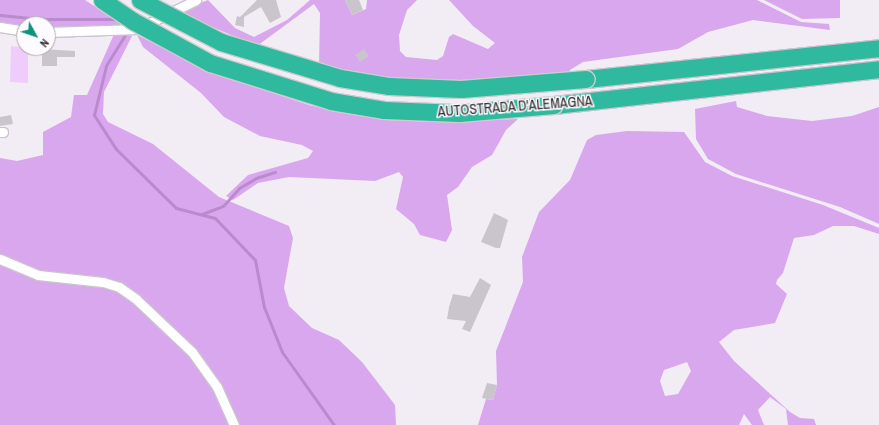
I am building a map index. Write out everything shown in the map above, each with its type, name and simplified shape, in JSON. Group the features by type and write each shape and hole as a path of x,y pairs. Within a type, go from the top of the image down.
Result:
{"highway":[{"name":"AUTOSTRADA D'ALEMAGNA","path":"102,0 133,21 210,63 331,101 384,110 459,113 554,105 879,69"},
{"name":"AUTOSTRADA D'ALEMAGNA","path":"140,0 222,42 340,78 389,86 461,89 586,78 879,48"}],"street":[{"path":"56,32 137,29 196,0"},
{"path":"0,27 16,30"},
{"path":"0,259 38,275 103,282 119,287 136,299 192,352 217,387 234,425"}],"shaded area":[{"path":"0,0 85,0 124,26 56,29 56,16 16,16 16,28 0,24"},
{"path":"208,0 235,28 254,37 287,20 310,0 345,0 352,15 366,9 367,0 417,0 407,10 399,35 400,51 406,57 437,60 443,56 449,37 453,34 488,49 495,43 473,26 449,0 757,0 801,22 829,24 830,30 753,20 708,32 678,49 583,62 570,70 570,75 488,82 418,82 319,67 320,13 314,4 257,46 177,12"},
{"path":"764,0 840,0 840,18 802,19"},
{"path":"115,32 132,36 104,92 103,114 108,122 153,144 219,197 289,226 293,238 284,288 289,306 312,328 339,340 362,362 395,405 396,425 0,425 0,259 24,265 0,255 0,158 17,161 43,155 43,132 71,117 74,95 87,95"},
{"path":"137,35 218,75 312,106 423,122 518,119 506,130 492,155 472,167 458,187 447,195 452,230 446,242 420,235 414,224 396,209 403,177 399,172 375,181 289,177 258,183 233,200 226,196 248,175 308,158 313,151 302,145 260,136 224,117 201,93 143,47"},
{"path":"11,46 16,47 16,56 28,56 28,83 10,82"},
{"path":"736,101 737,107 767,116 812,121 852,116 879,107 879,224 840,207 736,174 708,159 696,139 695,109"},
{"path":"627,131 684,132 705,162 732,176 823,205 879,228 879,234 854,226 833,226 814,235 794,238 783,273 777,280 776,284 787,294 775,323 734,330 719,342 734,361 790,412 800,418 814,419 816,425 788,425 786,409 770,397 758,410 764,425 752,425 744,414 739,425 478,425 486,399 493,400 497,385 496,351 523,282 522,257 539,212 570,180 587,140 596,135","holes":["687,362 691,371 678,394 665,396 660,381 664,370"]}],"building":[{"path":"257,0 276,0 281,17 270,23 261,7 244,17 244,27 235,25 237,16 240,17"},
{"path":"345,0 359,0 363,10 352,15"},
{"path":"364,49 369,56 360,62 355,55"},
{"path":"56,50 75,51 75,57 57,57 57,66 42,66 42,56 56,56"},
{"path":"11,115 13,124 0,126 0,117"},
{"path":"494,213 508,220 500,248 496,248 481,242"},
{"path":"480,278 491,285 470,332 462,329 466,321 447,319 449,307 453,294 470,297"},
{"path":"487,383 497,385 493,400 482,398"}],"waterway":[{"path":"0,15 41,19 119,19"},
{"path":"125,35 106,66 94,115 116,149 176,208 215,218 255,260 264,307 282,352 334,425"},
{"path":"202,214 223,206 239,188 256,178 275,172"}]}
